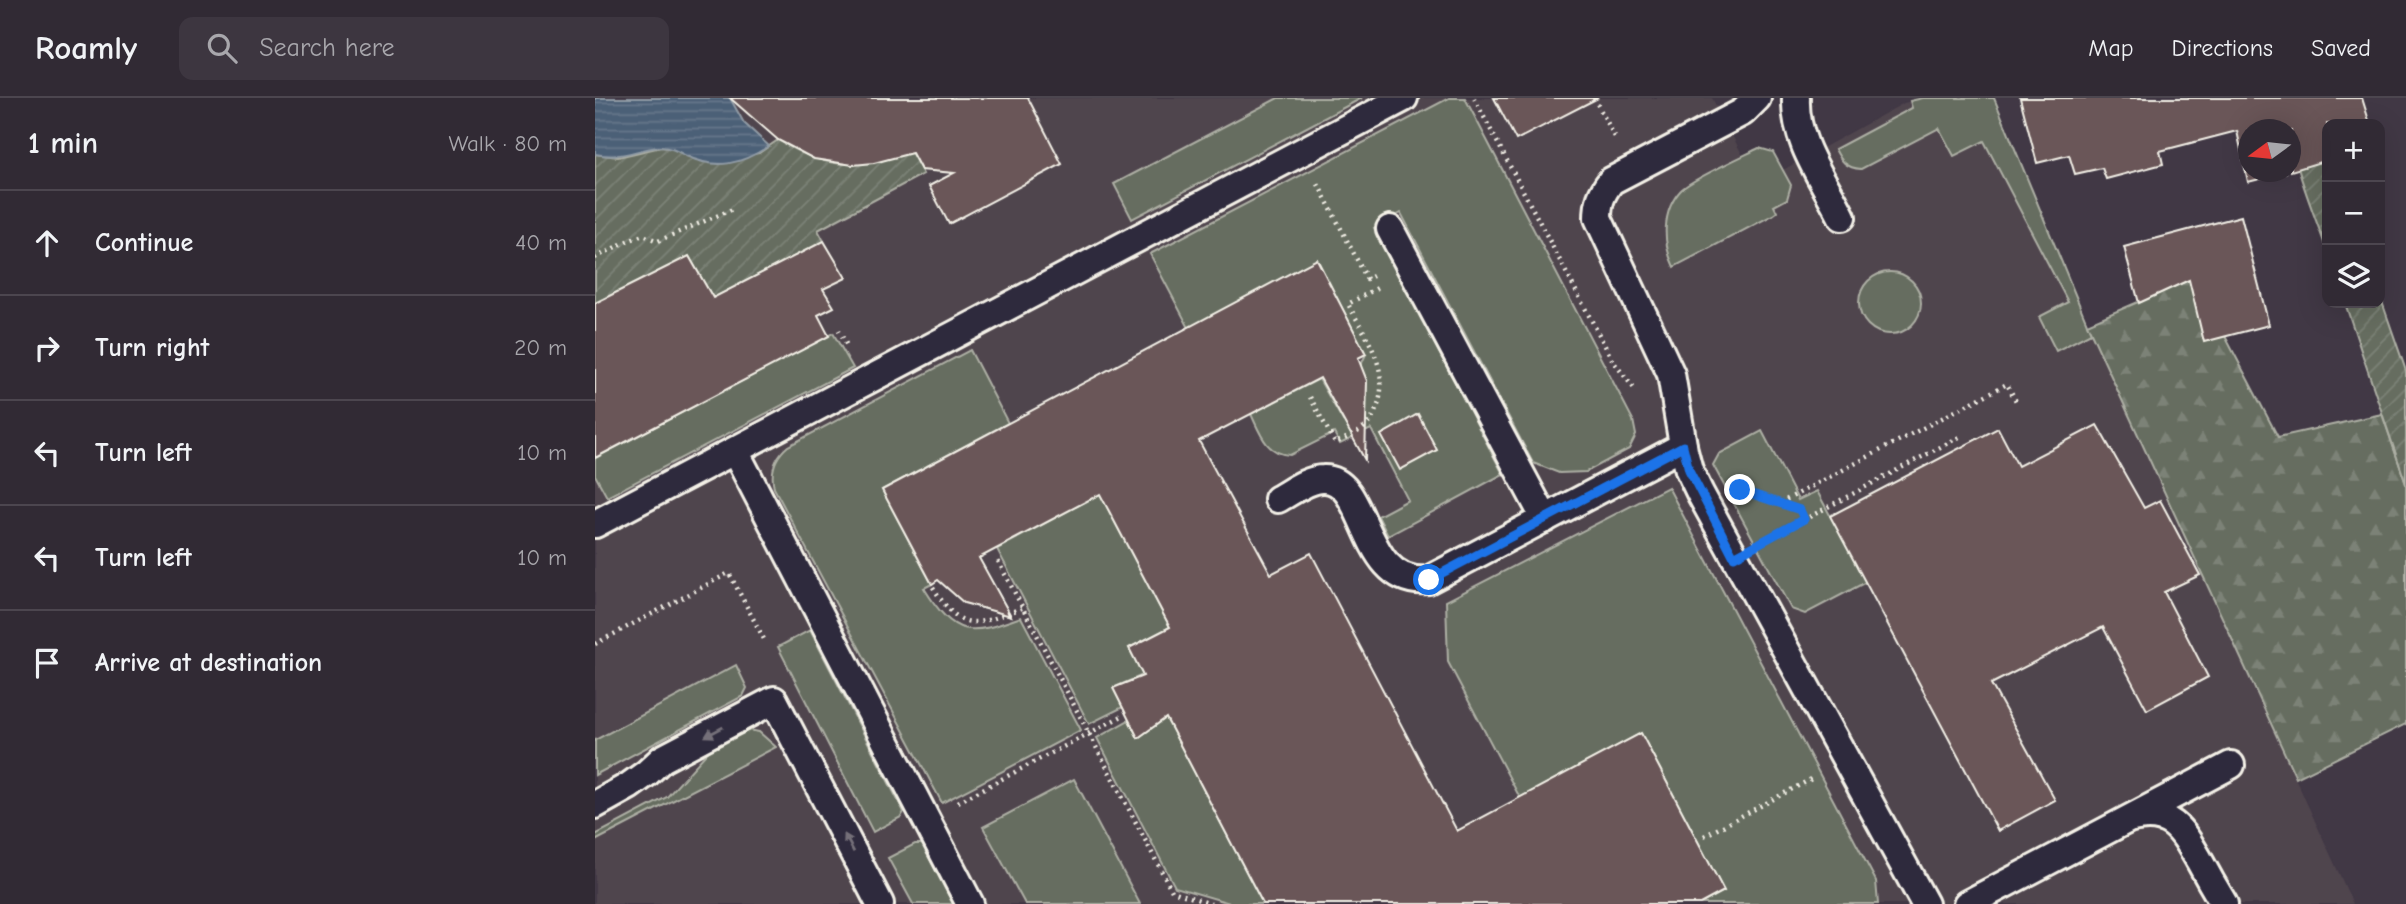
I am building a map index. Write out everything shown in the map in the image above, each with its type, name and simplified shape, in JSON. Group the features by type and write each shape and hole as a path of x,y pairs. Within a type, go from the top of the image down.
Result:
{"lane":[{"path":"595,524 1404,98"},
{"path":"1757,98 1744,112 1611,181 1598,204 1598,218 1602,232 1671,374 1689,470 1925,904"},
{"path":"1796,98 1796,117 1801,137 1842,217"},
{"path":"1390,229 1545,519"},
{"path":"1278,499 1313,480 1331,479 1339,483 1391,571 1415,581 1429,580 1545,519 1681,435"},
{"path":"735,451 970,904"},
{"path":"595,804 647,774 662,758 774,700 880,904"},
{"path":"1967,904 2231,765"},
{"path":"2130,818 2145,815 2174,823 2185,834 2224,904"}],"path":[{"path":"1474,98 1613,361 1632,387 1681,435"},
{"path":"1594,98 1616,139"},
{"path":"1301,152 1367,279 1381,272"},
{"path":"595,258 643,235 657,241 733,209"},
{"path":"1310,397 1335,443 1358,432 1370,422 1381,394 1382,378 1376,357 1348,304 1386,284"},
{"path":"1780,503 2007,384 2018,405"},
{"path":"1734,557 1963,435"},
{"path":"1740,490 1800,510 1804,519"},
{"path":"997,561 1172,891 1211,904"},
{"path":"595,644 729,573 765,641"},
{"path":"933,587 950,613 966,622 986,621 1022,608"},
{"path":"956,803 1122,716"},
{"path":"1704,836 1846,760"}],"shaded area":[{"path":"595,98 1712,98 1758,184 1904,103 1923,98 1994,98 2087,324 2353,904 595,904"}],"green space":[{"path":"1278,98 1362,98 1132,219 1114,184"},
{"path":"1449,98 1465,98 1633,420 1636,435 1629,449 1586,472 1559,473 1533,463 1401,213 1374,228 1503,474 1388,536 1378,516 1408,500 1371,429 1340,444 1334,433 1290,455 1282,454 1269,447 1251,414 1319,379 1343,421 1350,417 1361,365 1366,354 1317,260 1189,328 1150,254"},
{"path":"1923,98 1994,98 2091,333 2056,351 2039,317 2068,302 1984,141 1954,156 1939,128 1861,169 1848,165 1839,157 1835,149 1912,108 1910,101"},
{"path":"2323,98 2329,119 2322,119 2322,237 2301,177 2301,120"},
{"path":"778,140 814,158 843,164 911,152 923,174 818,230 824,241 713,298 689,256 595,303 595,154 618,157 661,147 675,149 704,162 759,153"},
{"path":"1759,148 1773,152 1791,185 1787,199 1774,206 1777,212 1773,215 1674,267 1667,248 1666,227 1670,207 1675,198 1695,180"},
{"path":"1890,272 1902,274 1912,281 1919,291 1919,315 1912,325 1902,332 1890,334 1878,332 1868,325 1861,315 1859,303 1861,291 1868,281 1878,274"},
{"path":"2189,280 2225,336 2278,437 2382,414 2406,484 2406,724 2296,778 2087,324"},
{"path":"2347,308 2384,308 2406,371 2406,484"},
{"path":"833,333 853,368 607,497 595,475 595,458"},
{"path":"970,350 1008,423 927,466 930,472 923,476 919,470 882,490 932,584 924,588 935,604 955,624 965,628 988,628 1021,617 1081,730 942,803 774,488 773,470 788,446"},
{"path":"1762,431 1798,500 1817,491 1866,582 1805,614 1791,609 1713,465 1719,454"},
{"path":"1668,487 1876,881 1878,904 1700,904 1724,891 1641,733 1520,798 1448,662 1446,601"},
{"path":"1100,494 1170,627 1129,648 1143,675 1113,688 1123,707 1089,724 997,549"},
{"path":"810,630 904,812 901,817 873,832 778,647"},
{"path":"736,665 747,688 743,696 595,775 595,740"},
{"path":"1166,718 1263,904 1233,904 1175,887 1097,738 1129,720 1138,738"},
{"path":"743,729 759,732 776,747 595,841 595,835 667,797 722,736"},
{"path":"1074,779 1140,904 1025,904 983,827"},
{"path":"915,844 922,844 953,904 913,904 888,858"}],"water":[{"path":"595,98 730,98 744,123 769,146 748,158 718,164 697,160 664,147 620,155 595,154"}],"building":[{"path":"730,98 1028,98 1062,164 949,224 929,186 954,173 921,170 912,153 874,163 853,165 814,159 778,140"},
{"path":"1494,98 1598,98 1516,140"},
{"path":"2020,98 2362,98 2368,119 2322,119 2322,162 2301,168 2301,119 2238,119 2238,136 2237,131 2160,151 2163,164 2106,179 2102,168 2075,174 2069,155 2037,163"},
{"path":"2241,216 2269,325 2204,342 2189,280 2139,303 2124,247"},
{"path":"824,241 846,278 823,289 834,307 818,315 829,336 595,458 595,303 689,256 713,298"},
{"path":"1317,259 1366,354 1358,358 1367,381 1365,460 1320,378 1199,441 1271,574 1311,553 1457,831 1641,733 1724,891 1700,904 1263,904 1166,718 1138,738 1113,688 1143,676 1129,648 1170,627 1100,494 979,558 1011,616 964,603 938,580 932,584 882,490"},
{"path":"1418,414 1437,450 1400,470 1381,435"},
{"path":"2097,425 2144,508 2160,500 2200,575 2164,592 2208,677 2147,710 2103,627 1991,684 2055,800 1998,831 1830,516 1998,428 2018,466"}],"route":[{"path":"1429,580 1683,446 1689,470 1700,494 1734,557 1804,519 1800,510 1740,490"}]}
